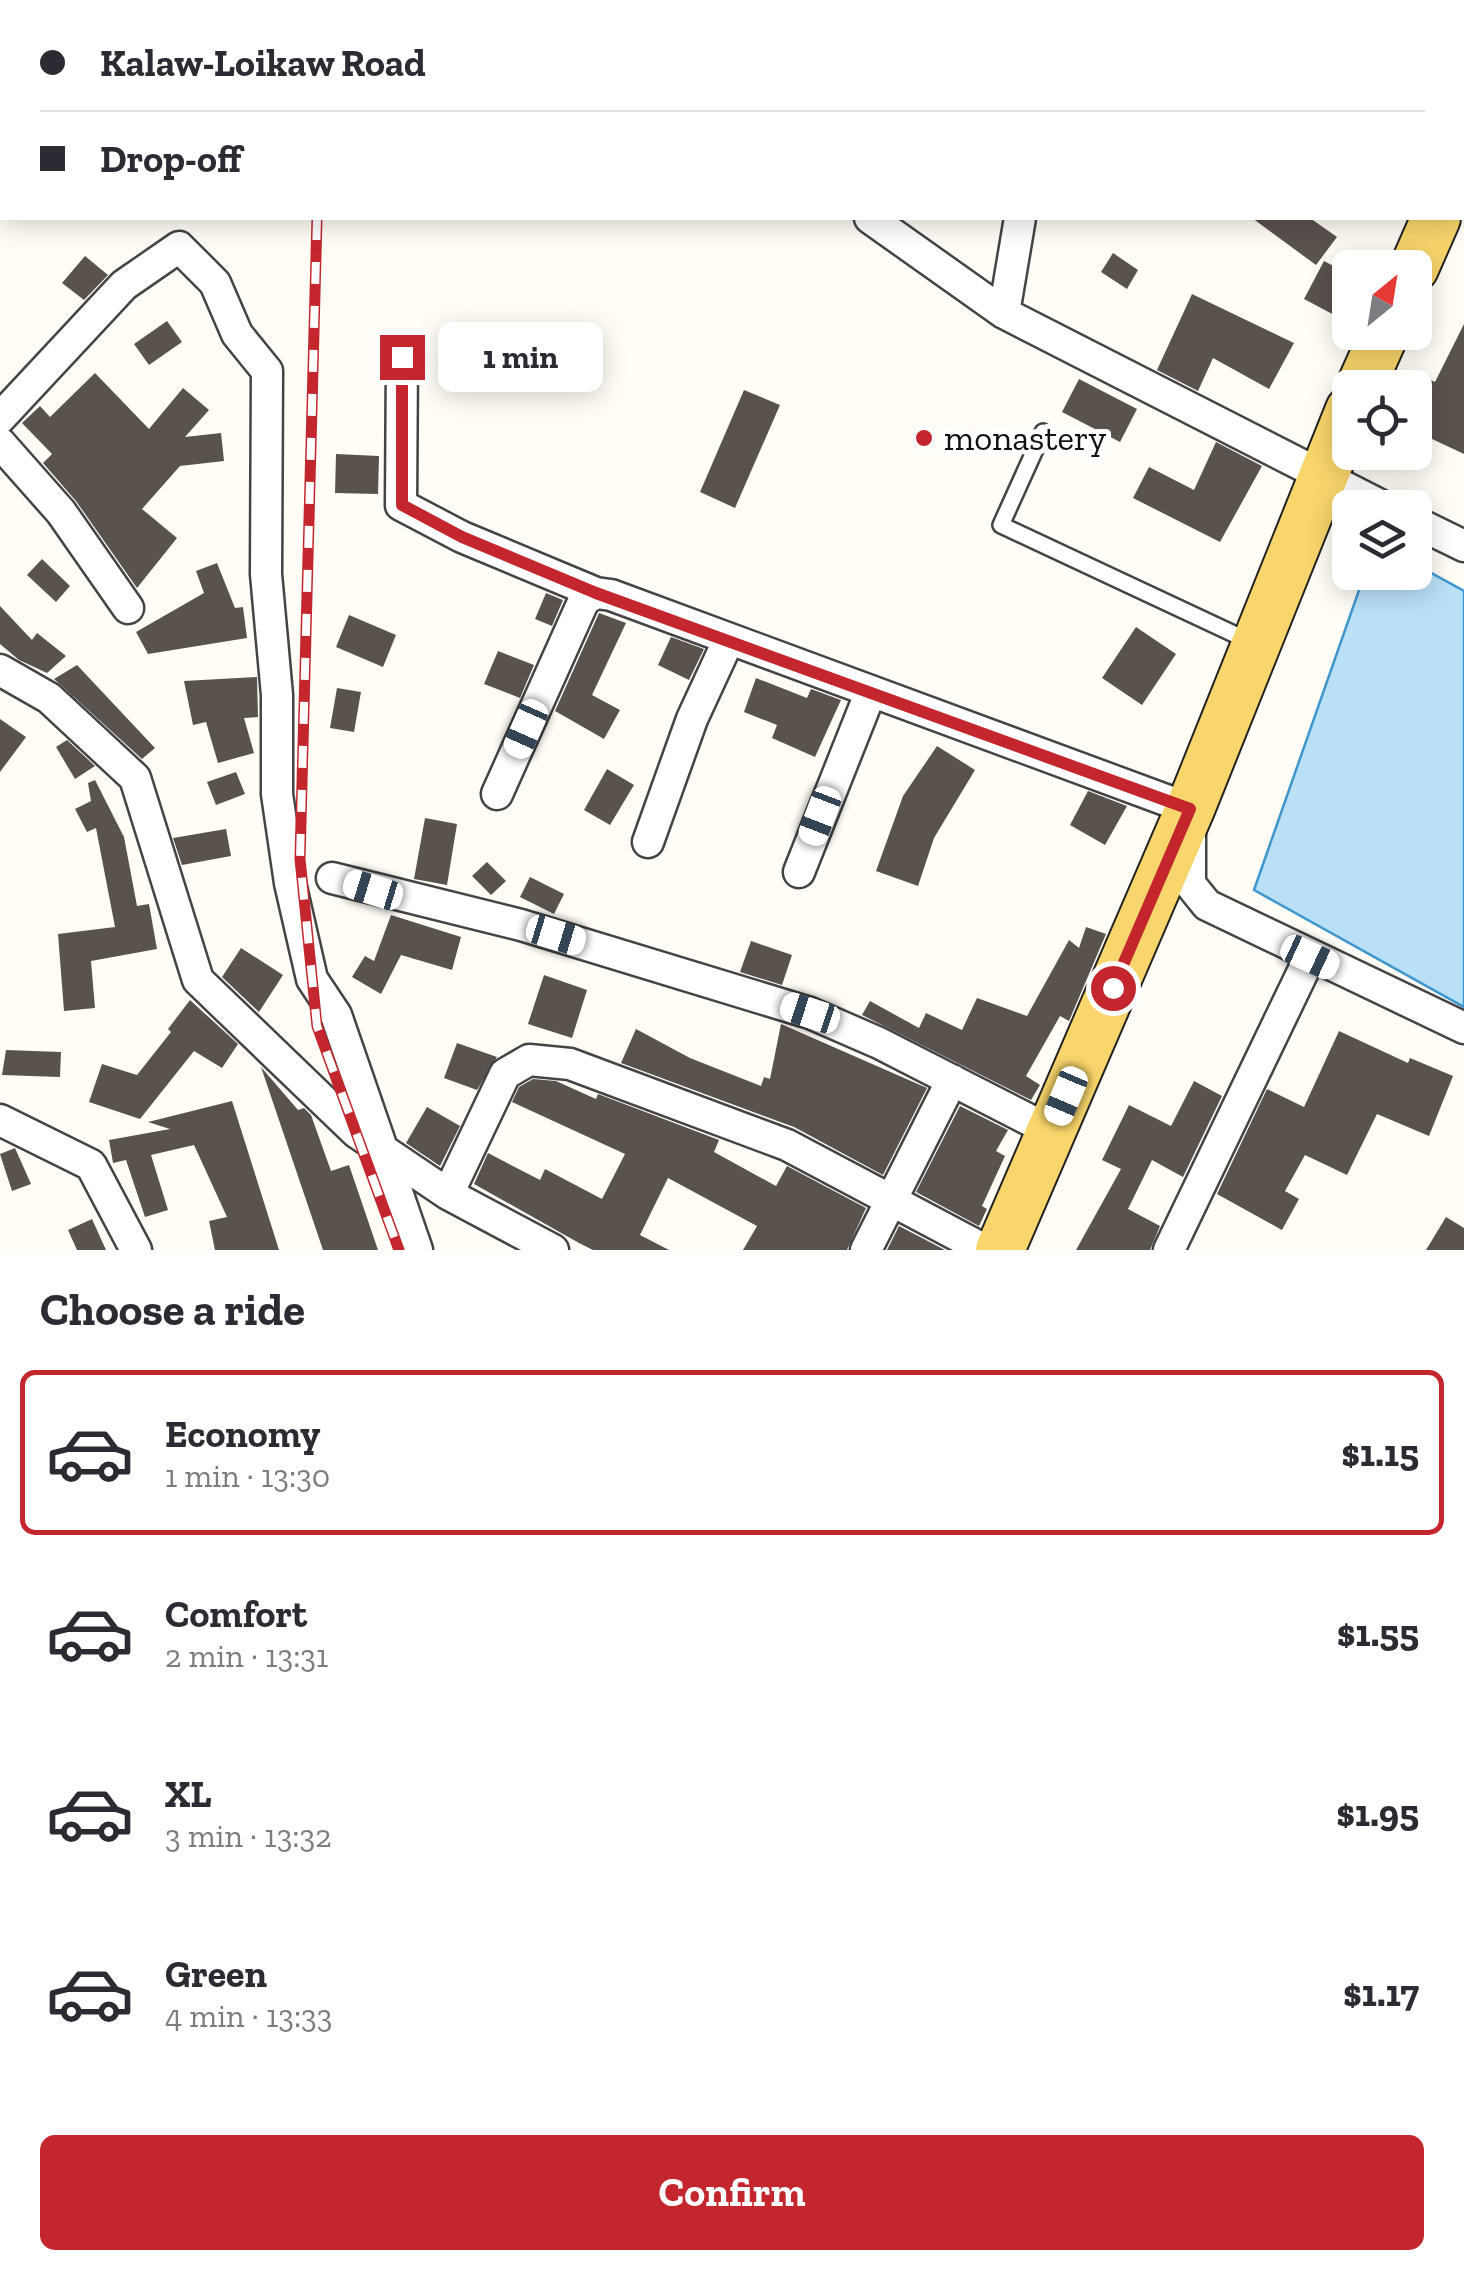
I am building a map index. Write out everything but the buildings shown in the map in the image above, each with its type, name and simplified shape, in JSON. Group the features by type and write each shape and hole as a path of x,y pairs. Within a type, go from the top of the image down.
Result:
{"main road":[{"path":"1422,250 1435,220"},
{"path":"1000,1250 1190,809 1332,450"}],"street":[{"path":"873,220 1004,313 1351,490"},
{"path":"1004,313 1020,220"},
{"path":"0,418 124,286 180,247 215,284 237,334 267,370 266,574 277,695 276,794 290,882 312,979 336,1016 417,1250"},
{"path":"402,357 402,505 462,537 596,593 1190,809 1190,884 1207,905 1464,1028"},
{"path":"0,443 61,512 128,608"},
{"path":"1432,530 1464,546"},
{"path":"497,794 584,600 596,593"},
{"path":"648,842 692,719 729,639"},
{"path":"0,670 49,698 135,778 198,980 356,1132 448,1194 554,1250"},
{"path":"799,872 871,691"},
{"path":"332,878 521,925 810,1013 1051,1131"},
{"path":"1168,1250 1310,957"},
{"path":"448,1194 505,1074 529,1060 570,1064 787,1145 985,1250"},
{"path":"866,1250 952,1080"},
{"path":"0,1120 91,1165 136,1250"}],"lane":[{"path":"1043,432 1000,525 1255,644"}],"water":[{"path":"1432,573 1464,591 1464,1007 1254,890 1359,590 1432,590"}],"railway":[{"path":"317,220 300,859 317,1026 399,1250"}],"place":[{"name":"monastery","path":"924,438"}],"route":[{"path":"402,357 402,505 462,537 596,593 611,595 1190,809 1113,988"}]}
